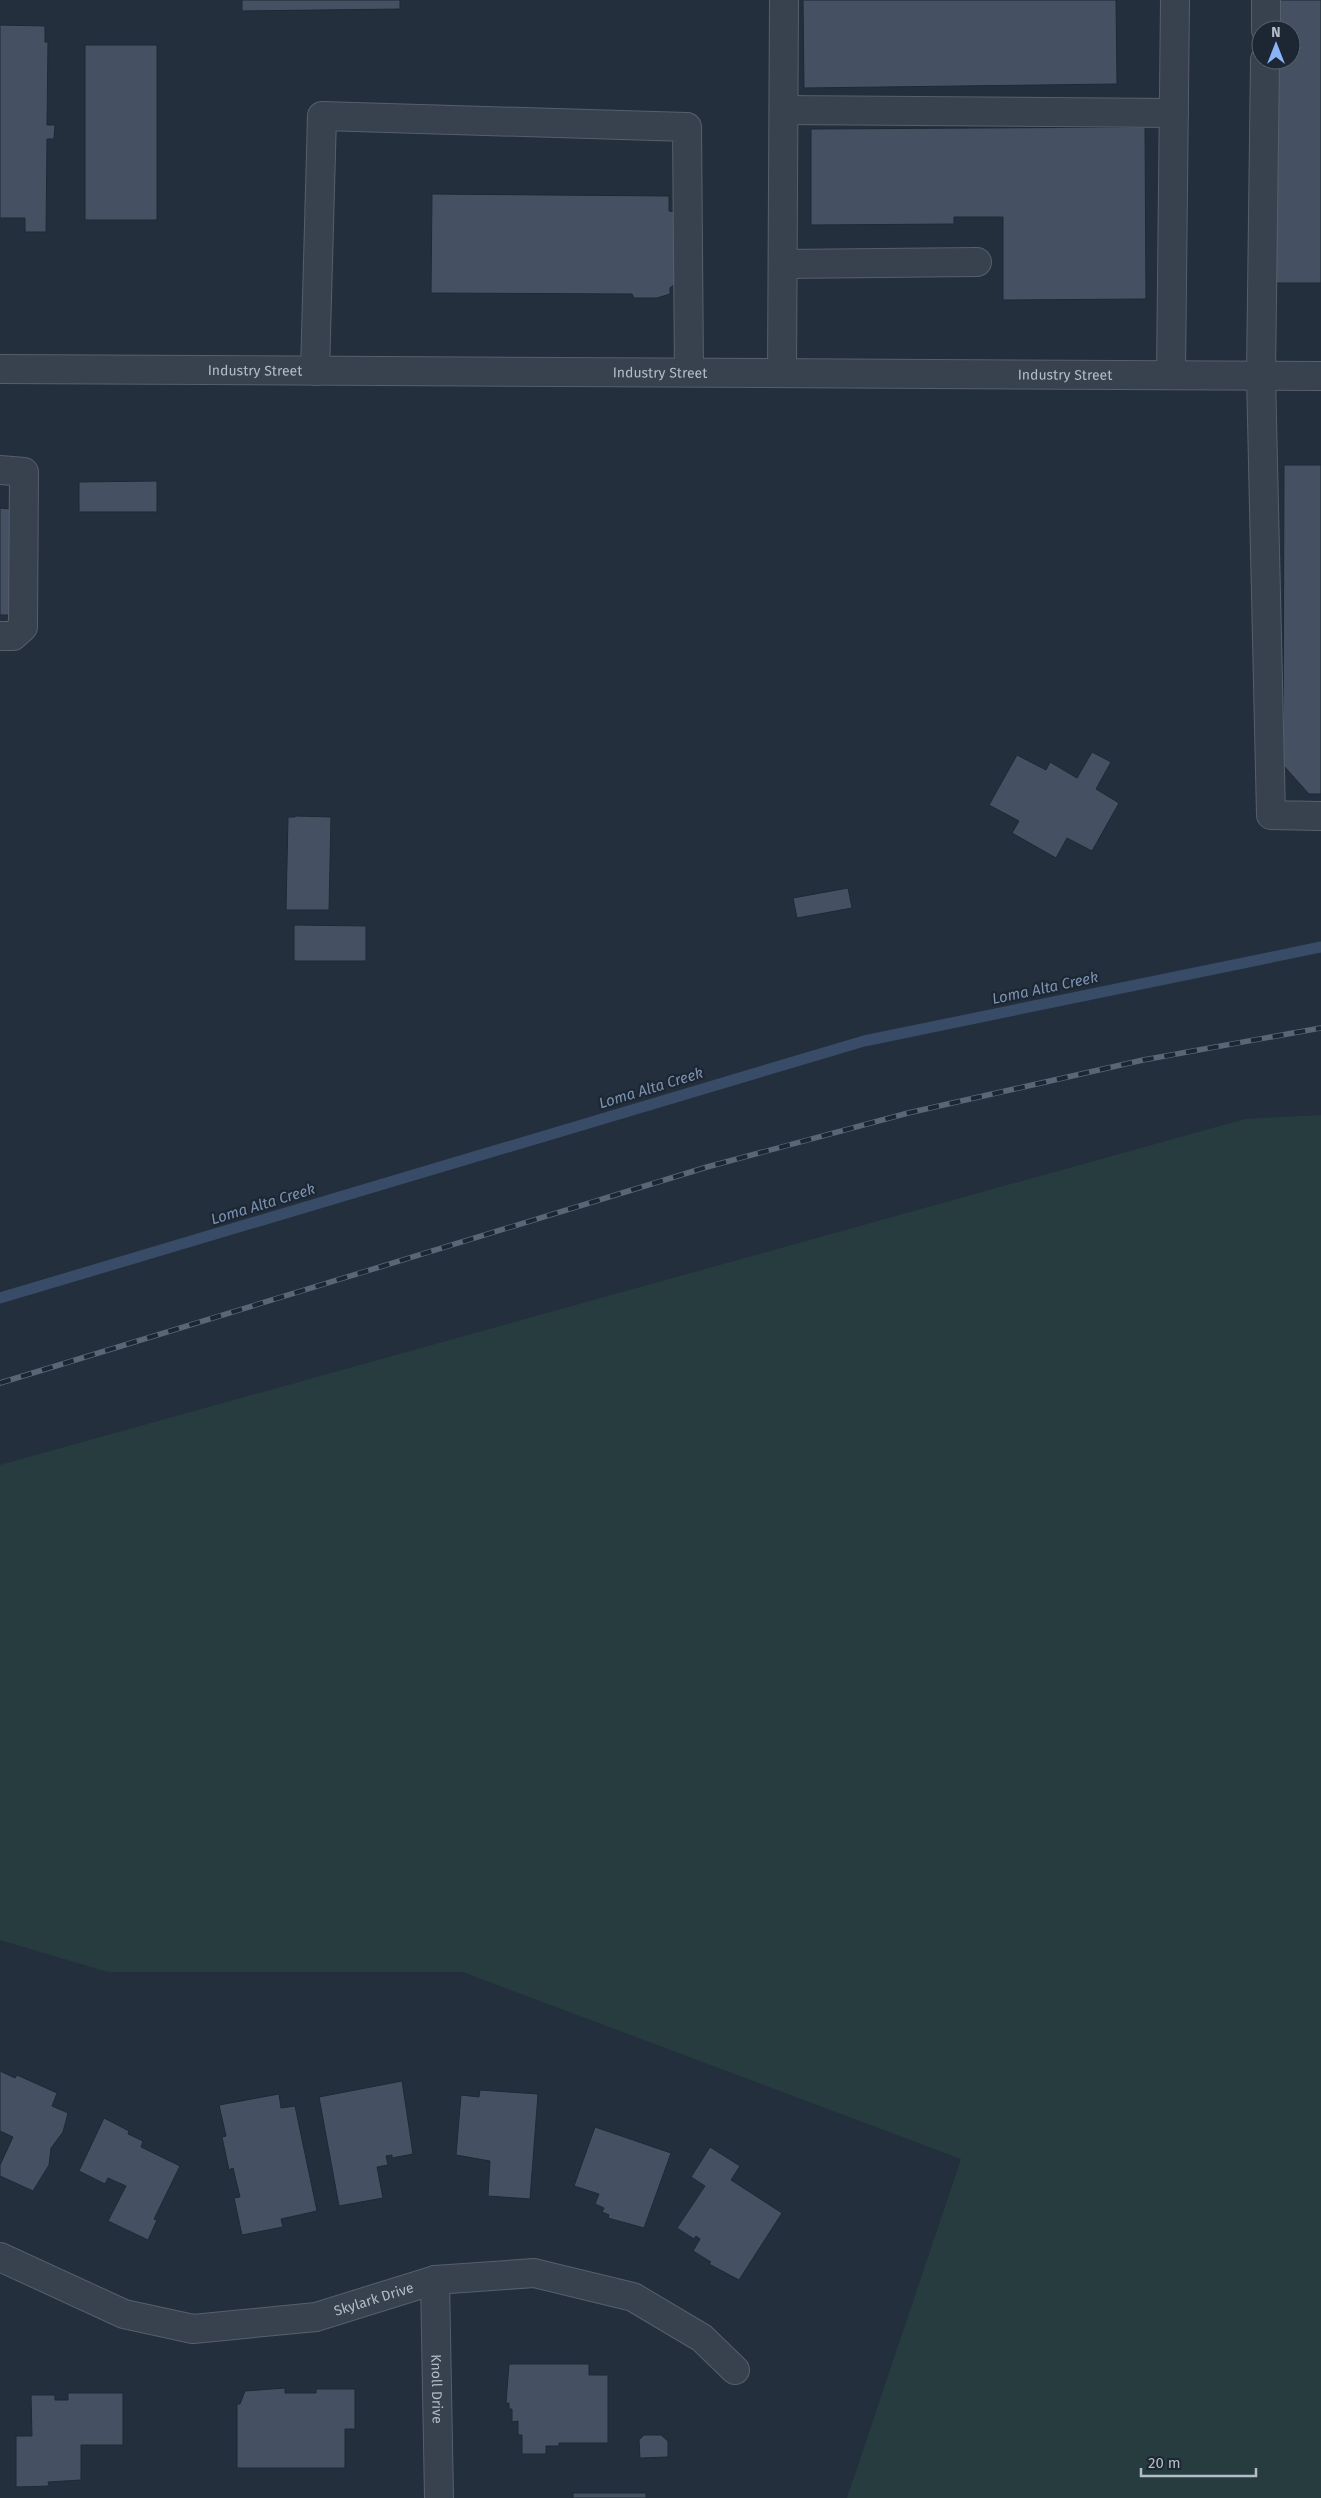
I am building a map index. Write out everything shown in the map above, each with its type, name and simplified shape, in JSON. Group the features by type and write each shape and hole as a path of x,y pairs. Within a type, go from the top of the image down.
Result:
{"street":[{"path":"782,373 784,0"},
{"path":"1171,375 1175,0"},
{"path":"1266,0 1266,20"},
{"path":"1265,70 1261,376 1271,815 1321,816"},
{"path":"784,110 1174,113"},
{"path":"315,371 322,116 687,127 688,372"},
{"path":"783,264 977,262"},
{"name":"Industry Street","path":"0,369 1321,376"},
{"path":"0,470 24,472 24,482 23,627 13,636 0,636"},
{"name":"Skylark Drive","path":"0,2257 124,2314 193,2329 316,2317 435,2280 534,2272 633,2297 702,2338 735,2370"},
{"name":"Knoll Drive","path":"435,2280 439,2498"}],"green space":[{"path":"1321,1115 1321,2498 847,2498 961,2159 463,1972 108,1972 0,1940 0,1465 1245,1119"}],"building":[{"path":"242,0 400,0 400,9 242,11"},
{"path":"803,0 1116,0 1117,84 804,88"},
{"path":"1278,0 1321,0 1321,283 1276,283 1278,70 1301,70 1301,20 1278,20"},
{"path":"0,25 45,26 45,42 48,42 47,125 55,125 54,139 47,139 46,232 25,232 25,218 0,218"},
{"path":"85,45 157,45 157,220 85,220"},
{"path":"1145,127 1146,299 1003,300 1003,217 954,217 954,224 811,225 811,129"},
{"path":"432,194 669,196 669,211 674,212 676,283 670,288 670,294 657,298 634,298 632,294 431,293"},
{"path":"1284,465 1321,465 1321,794 1309,794 1283,765"},
{"path":"157,481 157,512 79,512 79,482"},
{"path":"0,508 11,509 10,615 0,615"},
{"path":"1092,752 1111,762 1096,789 1119,803 1092,851 1067,838 1056,858 1012,833 1019,821 989,805 1017,755 1046,770 1050,762 1077,778"},
{"path":"288,817 331,817 329,910 286,910"},
{"path":"848,888 852,908 797,918 793,898"},
{"path":"294,925 366,926 366,961 294,961"},
{"path":"0,2071 15,2078 17,2075 57,2093 52,2106 68,2113 63,2132 51,2148 49,2165 33,2191 0,2176 0,2165 13,2137 0,2131"},
{"path":"402,2081 413,2154 392,2158 392,2155 386,2156 388,2165 377,2167 383,2198 339,2206 319,2097"},
{"path":"480,2090 538,2094 530,2199 488,2196 490,2161 456,2155 461,2095 479,2097"},
{"path":"279,2094 281,2108 295,2106 317,2211 281,2219 283,2227 242,2235 234,2198 240,2197 233,2168 229,2170 222,2137 226,2136 219,2105"},
{"path":"104,2118 129,2131 128,2134 143,2141 141,2147 180,2166 154,2219 157,2220 148,2240 108,2221 126,2186 108,2178 105,2184 79,2171"},
{"path":"595,2127 671,2153 644,2228 608,2218 609,2215 602,2212 604,2208 595,2204 599,2194 574,2186"},
{"path":"710,2147 740,2166 731,2180 782,2213 739,2280 709,2264 711,2262 693,2251 700,2239 696,2236 694,2239 677,2228 705,2186 691,2177"},
{"path":"509,2364 589,2364 589,2375 608,2375 608,2443 559,2443 559,2446 546,2446 546,2454 522,2454 522,2435 518,2435 518,2421 512,2422 512,2409 509,2409 509,2403 506,2403"},
{"path":"285,2388 285,2393 316,2393 316,2389 355,2389 355,2429 345,2429 345,2468 237,2468 237,2404 240,2404 245,2391"},
{"path":"68,2393 123,2393 123,2445 81,2445 81,2480 48,2482 49,2486 16,2487 16,2436 32,2436 31,2395 55,2395 55,2400 68,2400"},
{"path":"644,2435 661,2435 668,2441 668,2457 640,2458 639,2440"},
{"path":"573,2493 646,2493 646,2498 573,2498"}],"waterway":[{"name":"Loma Alta Creek","path":"0,1298 864,1041 1321,947"}],"railway":[{"path":"0,1383 707,1167 908,1113 1143,1060 1321,1028"}]}
